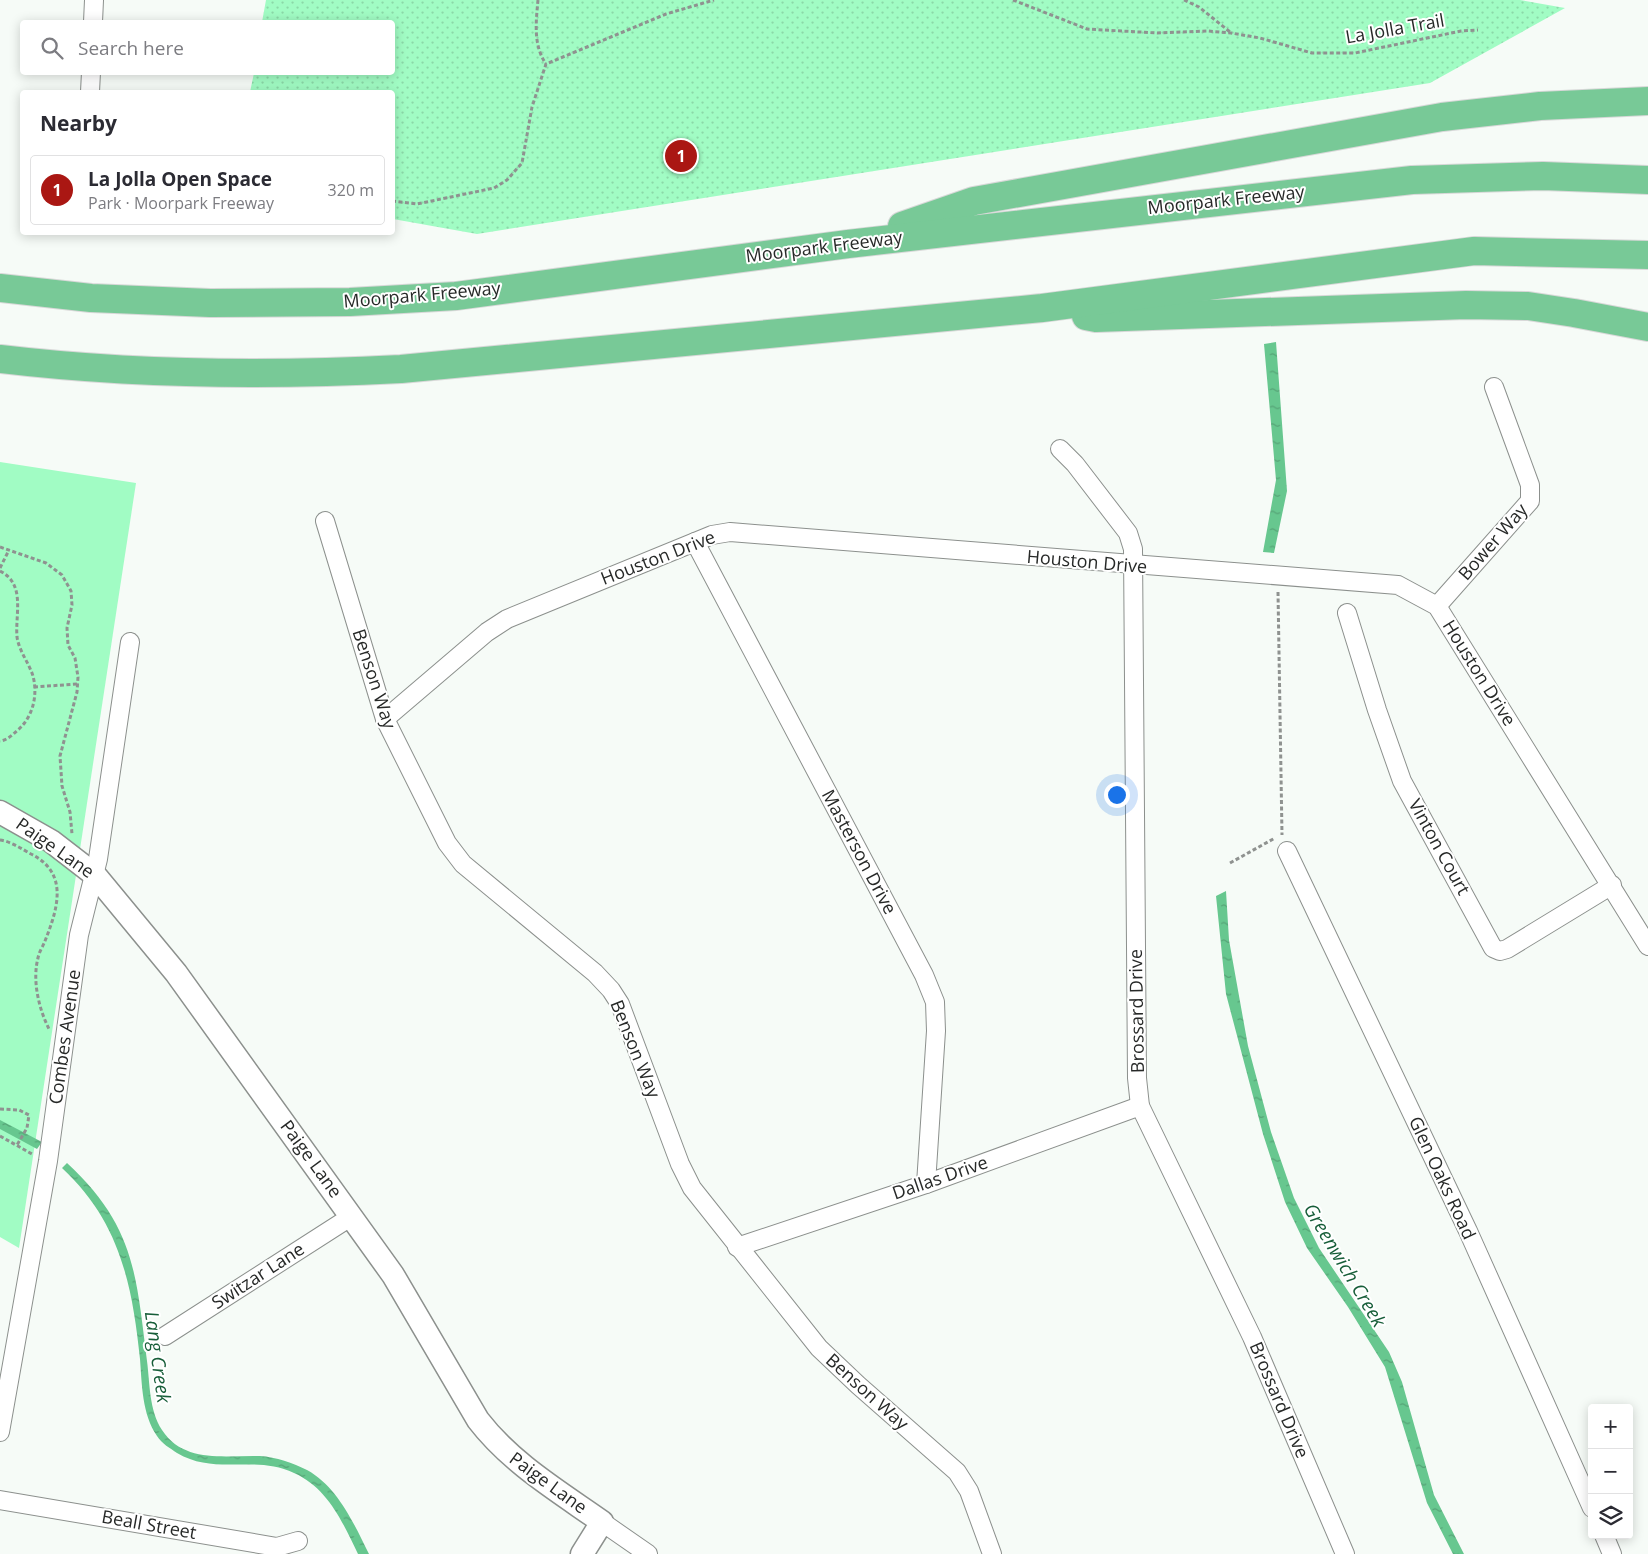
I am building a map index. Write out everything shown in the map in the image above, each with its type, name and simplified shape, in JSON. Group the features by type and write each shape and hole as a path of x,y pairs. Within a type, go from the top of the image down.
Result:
{"highway":[{"path":"848,244 974,201 1442,117 1540,106 1648,101"},
{"name":"Moorpark Freeway","path":"0,288 101,298 210,303 350,302 456,296 848,244 1412,180 1543,176 1648,180"},
{"path":"0,359 53,366 166,373 296,374 411,368 1042,308 1474,251 1648,255"},
{"path":"1042,308 1096,318 1466,305 1528,306 1648,327"}],"street":[{"path":"93,20 94,0"},
{"path":"90,75 90,90"},
{"name":"Bower Way","path":"1437,606 1530,501 1530,485 1494,387"},
{"name":"Brossard Drive","path":"1060,448 1128,533 1133,549 1137,1068 1140,1106 1252,1337 1345,1554"},
{"name":"Benson Way","path":"325,521 385,719 447,843 464,864 595,972 611,990 620,1004 680,1164 704,1205 819,1348 957,1472 969,1491 992,1554"},
{"name":"Houston Drive","path":"385,719 487,632 507,619 712,534 730,532 1134,566 1398,585 1437,606 1612,885 1648,946"},
{"name":"Masterson Drive","path":"694,542 924,975 934,1002 936,1031 926,1184"},
{"name":"Vinton Court","path":"1347,613 1376,710 1402,781 1493,948 1500,951 1507,949 1612,885"},
{"name":"Combes Avenue","path":"0,1432 48,1161 79,935 95,875 130,642"},
{"name":"Paige Lane","path":"0,812 22,822 65,851 95,875 176,973 393,1274 478,1420 493,1440 512,1459 602,1522"},
{"name":"Glen Oaks Road","path":"1285,845 1468,1231 1588,1499"},
{"name":"Dallas Drive","path":"737,1246 926,1184 1140,1106"},
{"name":"Switzar Lane","path":"165,1336 352,1216"},
{"name":"Beall Street","path":"0,1500 277,1547 298,1541"},
{"path":"582,1554 602,1522 648,1554"},
{"path":"1606,1539 1612,1554"}],"path":[{"path":"538,0 536,21 538,53 546,64"},
{"path":"395,201 418,204 494,188 507,180 522,163 532,107 546,64 666,14 714,0"},
{"name":"La Jolla Trail","path":"1013,0 1087,29 1157,34 1208,31 1231,33 1260,38 1312,54 1355,53 1452,33 1478,30"},
{"name":"La Jolla Trail","path":"1184,0 1199,7 1231,33"},
{"path":"0,547 8,552 46,564 62,575 71,591 72,605 66,628 68,645 75,658 78,684 60,756 62,786 70,812 73,832 65,851"},
{"path":"0,741 6,740 25,723 34,706 33,676 17,639 18,594 14,583 0,569 8,552"},
{"path":"1277,576 1281,833 1285,845"},
{"path":"34,687 78,684"},
{"path":"1230,863 1273,840 1281,833"},
{"path":"1,840 35,856 51,867 58,887 54,910 38,958 36,982 41,1015 50,1032"},
{"path":"0,1109 25,1112 30,1120 18,1144"},
{"path":"0,1136 48,1161"}],"shaded area":[{"path":"266,0 1520,0 1565,8 1430,83 477,234 395,219 395,90 250,90 254,75 395,75 395,20 262,20"},
{"path":"0,462 136,483 19,1248 0,1237"}],"water":[{"path":"1276,342 1287,491 1274,553 1263,552 1276,480 1264,344"},
{"path":"1226,891 1229,940 1248,1046 1271,1132 1294,1198 1319,1248 1389,1352 1402,1382 1434,1495 1464,1554 1453,1554 1427,1503 1385,1367 1348,1307 1307,1248 1285,1202 1263,1134 1226,994 1216,896"},
{"path":"0,1120 42,1142 37,1149 0,1129"},
{"path":"67,1163 90,1186 107,1208 119,1230 128,1253 135,1277 139,1302 152,1405 162,1430 171,1441 194,1453 220,1456 260,1456 284,1461 307,1470 318,1477 336,1496 351,1519 369,1554 358,1554 340,1519 325,1497 306,1480 294,1473 264,1465 206,1463 192,1460 166,1446 159,1439 148,1418 146,1409 133,1305 120,1256 98,1210 82,1189 62,1168"}],"place":[{"name":"La Jolla Open Space","path":"681,156"}],"water label":[{"name":"Greenwich Creek","path":"1345,1265"},
{"name":"Lang Creek","path":"158,1357"}]}
